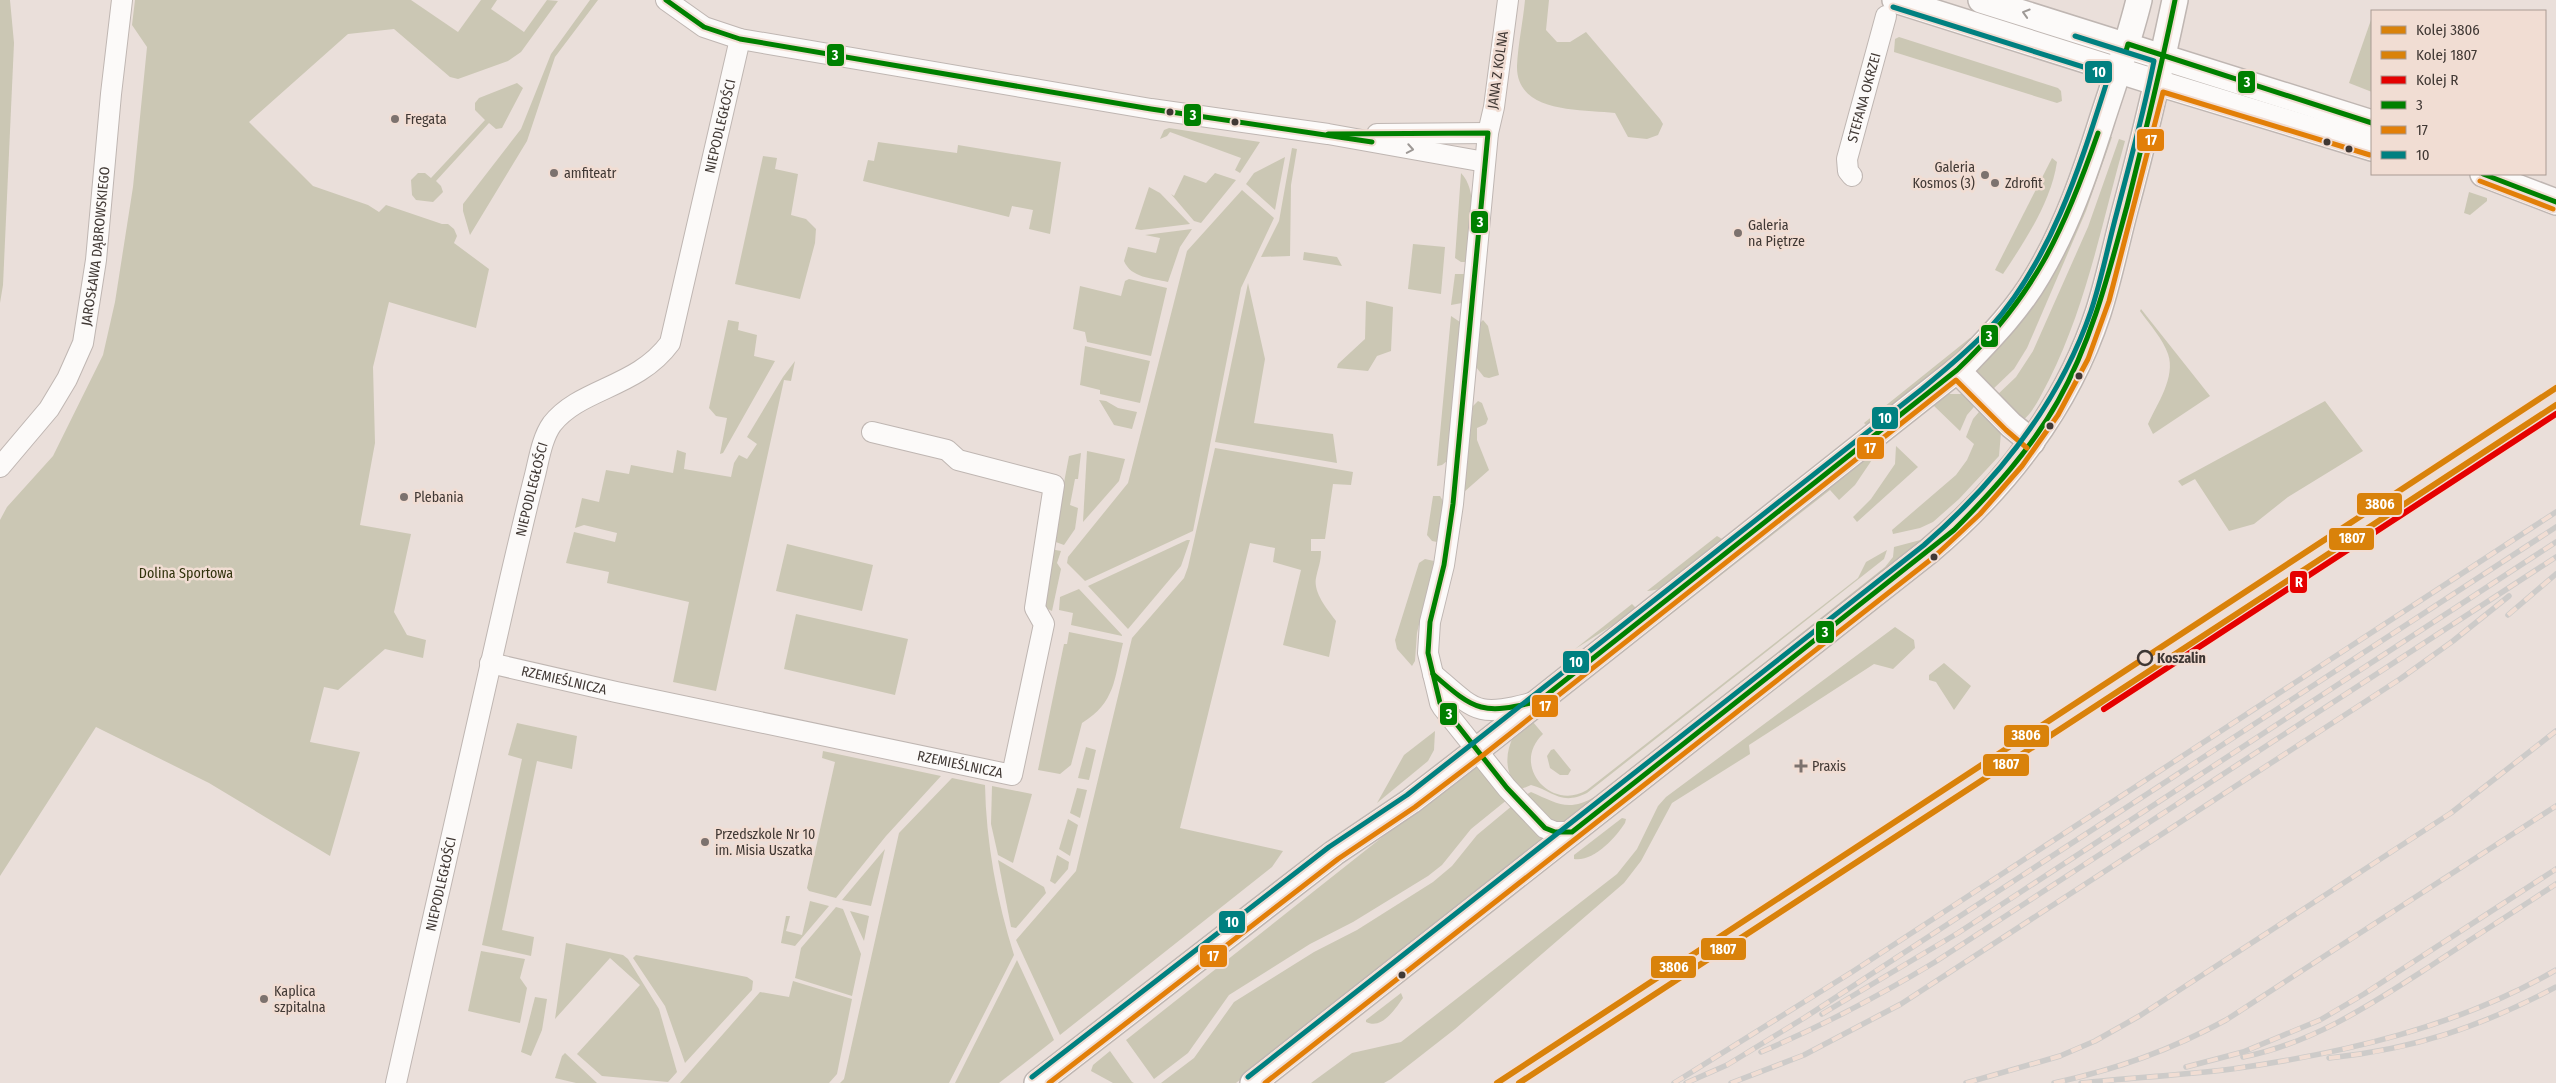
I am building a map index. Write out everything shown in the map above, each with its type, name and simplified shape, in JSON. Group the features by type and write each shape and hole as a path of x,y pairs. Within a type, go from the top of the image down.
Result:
{"street":[{"name":"JAROSŁAWA DĄBROWSKIEGO","path":"0,467 48,409 68,379 83,343 96,260 111,94 122,0"},
{"path":"666,0 704,27 740,39 1151,109 1328,134 1485,162"},
{"name":"JANA Z KOLNA","path":"1508,0 1488,133 1449,534 1428,634 1428,653 1440,703 1477,750 1508,788 1545,828 1555,832 1572,832"},
{"path":"1982,0 2128,44 2371,123"},
{"path":"1037,1083 1334,852 1411,801 1477,750 1957,370 1996,331 2018,305 2038,276 2060,236 2078,194 2128,44 2139,0"},
{"path":"1253,1083 1954,530 1990,494 2032,442 2058,401 2081,355 2098,313 2158,83 2175,0"},
{"path":"1891,8 2119,70 2371,148"},
{"name":"STEFANA OKRZEI","path":"1852,176 1848,171 1847,160 1891,8"},
{"name":"NIEPODLEGŁOŚCI","path":"396,1083 490,663 530,495 547,433 561,415 581,402 646,368 660,356 670,343 740,39"},
{"path":"1328,134 1488,133"},
{"path":"2486,175 2556,202"},
{"path":"1957,370 2011,425 2032,442"},
{"name":"RZEMIEŚLNICZA","path":"490,663 616,692 1012,775 1044,624 1035,608 1054,485 958,460 947,450 872,432"},
{"path":"1433,674 1477,709 1495,711 1539,701"},
{"path":"1057,1083 1070,1083"}],"green space":[{"path":"0,0 10,0 14,43 3,285 0,303"},
{"name":"Dolina Sportowa","path":"135,0 411,0 458,32 481,0 497,0 491,9 524,32 547,0 558,1 521,52 508,61 458,79 450,77 394,29 348,34 249,122 313,186 368,205 379,212 386,205 442,224 448,224 454,229 457,236 454,243 489,269 476,328 389,302 373,367 375,443 360,525 411,534 394,612 407,635 426,640 423,658 385,649 338,690 324,687 310,742 360,752 330,856 209,783 96,727 0,876 0,520 7,507 53,456 103,355 115,302 133,187 147,47 132,25"},
{"path":"590,0 598,0 555,57 527,141 470,235 463,211 463,204 521,129 551,54"},
{"path":"1525,0 1549,0 1546,30 1557,42 1570,42 1586,32 1660,119 1663,124 1658,135 1647,139 1628,137 1615,113 1553,106 1539,101 1527,93 1520,82 1517,66"},
{"path":"2371,20 2371,92 2349,83"},
{"path":"1899,37 2058,88 2061,91 2062,101 2057,103 1894,52 1895,39"},
{"path":"517,83 523,88 502,128 496,129 489,123 436,181 441,186 443,192 433,202 416,200 412,195 411,180 418,173 425,173 431,178 485,120 475,110 475,103 479,98"},
{"path":"1169,128 1260,142 1240,173 1235,170 1241,158 1170,132 1167,136 1160,139 1164,130"},
{"path":"2107,136 2112,137 2086,211 2027,348 2014,369 1990,392 1973,370"},
{"path":"2119,139 2125,141 2093,262 2074,322 2044,391 2034,408 2022,421 1995,397 2016,377 2033,351 2088,227"},
{"path":"878,142 957,153 958,145 1061,162 1050,234 1029,229 1033,210 1012,206 1009,217 863,181 868,160 874,161"},
{"path":"1292,148 1297,149 1291,185 1290,256 1261,257 1279,221"},
{"path":"763,156 777,158 775,169 798,174 791,215 806,219 816,229 815,243 800,299 735,284"},
{"path":"1285,157 1275,210 1246,184 1254,173"},
{"path":"2052,158 2057,162 2049,192 2036,221 2003,274 1995,270"},
{"path":"1215,173 1236,180 1201,223 1194,221 1171,194 1174,196 1184,175 1206,183"},
{"path":"1461,173 1467,182 1472,204 1466,262 1461,262 1455,258"},
{"path":"1149,187 1160,193 1190,224 1141,230 1135,229"},
{"path":"1242,190 1274,218 1241,288 1193,531 1085,581 1067,563 1068,557 1128,483 1187,251"},
{"path":"2469,192 2487,198 2487,201 2470,215 2464,213"},
{"path":"1192,229 1180,247 1168,282 1137,274 1127,267 1124,261 1128,247 1156,253 1160,238 1145,235"},
{"path":"1413,244 1445,247 1441,294 1408,289"},
{"path":"1304,252 1337,257 1342,266 1303,260"},
{"path":"1455,274 1465,274 1462,303 1451,305"},
{"path":"1129,279 1167,288 1151,356 1087,342 1085,332 1073,329 1080,286 1121,296 1125,281"},
{"path":"1248,283 1265,359 1254,423 1333,434 1337,463 1215,442"},
{"path":"1366,301 1393,307 1391,351 1377,356 1368,371 1337,368 1338,364 1365,339"},
{"path":"2141,309 2210,396 2153,434 2148,424 2168,381 2170,363 2163,343 2140,311"},
{"path":"1451,316 1460,322 1447,461 1437,466"},
{"path":"728,320 739,322 738,330 757,335 754,356 775,361 723,453 720,454 727,418 716,416 709,408"},
{"path":"1483,320 1488,326 1499,375 1489,378 1484,377 1476,367 1481,322"},
{"path":"1970,338 1972,339 1948,363 1922,385 1880,416 1866,425 1864,423"},
{"path":"1085,346 1150,361 1140,403 1100,394 1100,390 1080,385"},
{"path":"795,361 791,381 784,380 716,691 673,682 689,602 607,583 609,572 566,563 574,532 615,542 617,533 584,525 575,528 582,498 599,502 606,470 629,474 631,465 673,473 677,450 686,453 684,469 731,477 734,463 739,455 747,459 757,444 747,437 783,377"},
{"path":"1948,394 1962,394 1979,401 1967,415 1960,431 1932,404"},
{"path":"1099,400 1106,401 1118,408 1137,412 1132,429 1114,425"},
{"path":"1478,401 1482,403 1488,419 1486,424 1477,428 1477,440 1489,470 1464,492 1473,406"},
{"path":"2325,401 2363,451 2288,497 2254,524 2229,531 2195,479 2182,486 2178,481"},
{"path":"1984,406 2001,432 1999,456 1959,499 1933,522 1920,528 1893,534 1892,530 1956,475 1967,460 1974,444 1966,437 1973,419"},
{"path":"1882,445 1855,485 1839,500 1830,490 1533,722 1543,734 1534,746 1531,759 1533,771 1539,782 1549,790 1560,795 1573,795 1587,790 1858,578 1866,562 1887,550 1884,559 1587,793 1578,797 1564,798 1531,785 1519,790 1511,777 1507,757 1514,735"},
{"path":"1896,446 1918,467 1857,522 1853,517 1871,499 1895,464"},
{"path":"1215,448 1353,472 1351,485 1333,484 1325,539 1311,539 1311,551 1321,551 1316,578 1317,590 1336,621 1329,657 1283,645 1301,570 1273,562 1275,548 1250,543 1180,828 1283,851 1272,867 1060,1035 1016,940 1076,871 1132,638 1184,578"},
{"path":"1087,451 1125,459 1119,481 1083,522"},
{"path":"1081,453 1078,479 1075,479 1070,505 1078,508 1075,529 1064,545 1053,541 1069,456"},
{"path":"1433,496 1440,496 1443,501 1437,542 1432,541 1427,535"},
{"path":"1717,536 1722,539 1688,572 1657,590 1647,591"},
{"path":"1928,538 1569,822 1561,823 1549,820 1538,812 1524,796 1531,792 1556,803 1570,805 1578,804 1596,796 1885,567 1893,557 1894,547"},
{"path":"1190,540 1181,566 1128,629 1088,586"},
{"path":"787,544 873,565 862,611 776,591"},
{"path":"1050,549 1061,551 1057,563 1061,569 1052,611 1041,606"},
{"path":"1425,559 1434,561 1417,633 1415,661 1412,666 1397,649 1395,640 1419,563"},
{"path":"1079,589 1122,636 1071,625 1073,613 1059,610 1060,597"},
{"path":"1632,604 1635,607 1635,611 1575,649"},
{"path":"796,614 908,639 895,695 784,669"},
{"path":"1895,627 1914,640 1915,648 1893,669 1874,664 1749,745 1750,754 1672,803 1641,861 1624,883 1455,1029 1391,1079 1384,1083 1311,1083 1352,1053 1401,1042 1617,874 1637,849 1658,806 1666,797"},
{"path":"1069,632 1123,643 1115,679 1108,698 1093,715 1082,723 1071,765 1060,774 1038,770 1064,644 1067,644"},
{"path":"1944,663 1971,686 1954,710 1936,682 1929,680 1929,675"},
{"path":"517,723 577,736 572,769 537,761 502,930 534,937 531,956 482,945 522,759 508,755"},
{"path":"1435,731 1434,750 1428,761 1377,803 1404,755"},
{"path":"1086,747 1096,750 1089,780 1078,778"},
{"path":"1554,749 1571,770 1568,775 1560,775 1550,768 1547,756"},
{"path":"823,751 941,776 886,836 836,898 809,891 807,888 835,762 822,758"},
{"path":"1472,766 1478,767 1508,799 1471,829 1442,865 1428,876 1353,922 1310,944 1229,995 1188,1053 1154,1079 1126,1040"},
{"path":"952,778 985,785 990,850 1002,914 1014,955 949,1083 840,1083 844,1079 899,833"},
{"path":"992,786 1032,794 1013,863 998,855 991,824"},
{"path":"1077,788 1087,790 1080,818 1070,813"},
{"path":"1513,805 1542,837 1542,842 1236,1083 1161,1083 1194,1058 1234,1002 1314,952 1357,930 1433,882 1452,866 1477,835"},
{"path":"1622,818 1626,819 1625,823 1616,835 1597,853 1582,859 1574,859 1574,855"},
{"path":"1068,819 1078,825 1070,856 1059,849"},
{"path":"885,849 871,906 842,900"},
{"path":"1057,855 1069,862 1068,869 1055,884 1050,881"},
{"path":"998,860 1044,887 1046,893 1016,928 1011,927"},
{"path":"810,901 829,906 795,946 781,943 786,916 790,916 786,931 802,935"},
{"path":"836,907 843,909 861,954 852,996 795,978 801,948"},
{"path":"850,911 869,916 864,941"},
{"path":"566,943 623,955 628,959 659,1009 677,1072 668,1082 602,1076 577,1054 640,985 610,958 555,1019"},
{"path":"481,951 525,959 520,978 527,988 520,1023 468,1011"},
{"path":"636,955 747,977 753,981 752,990 685,1063 665,1006 633,958"},
{"path":"1017,960 1054,1040 999,1083 955,1083"},
{"path":"793,981 852,999 837,1074 829,1083 680,1083 760,992 789,997"},
{"path":"1401,993 1403,998 1383,1021 1372,1024 1366,1022 1366,1020"},
{"path":"535,997 547,999 542,1030 531,1056 521,1052"},
{"path":"1110,1051 1134,1083 1113,1083 1091,1071 1093,1065"},
{"path":"565,1053 597,1083 576,1083 555,1078 562,1056"}],"railway":[{"path":"1674,1083 1852,972 2556,512"},
{"path":"1686,1083 1727,1065 1804,1018 2556,527"},
{"path":"1822,1014 1958,933 2556,542"},
{"path":"1761,1052 1850,1010 1935,962 2556,557"},
{"path":"2508,615 2556,574"},
{"path":"1731,1083 1804,1055 1901,1004 2400,679 2453,641 2509,596"},
{"path":"1966,1083 2060,1056 2095,1041 2141,1015 2451,813 2556,731"},
{"path":"2054,1083 2099,1072 2142,1058 2184,1041 2226,1020 2556,806"},
{"path":"2186,1067 2243,1052 2320,1020 2364,994 2556,869"},
{"path":"2243,1057 2269,1051 2340,1021 2407,981 2556,884"},
{"path":"2081,1083 2232,1069 2358,1046 2440,1022 2480,1007 2556,970"},
{"path":"2329,1058 2390,1049 2446,1034 2501,1014 2556,987"}],"rail line":[{"name":"3806","path":"1497,1083 2556,388"},
{"name":"1807","path":"1519,1083 2556,405"},
{"name":"R","path":"2104,709 2556,414"}],"transit line":[{"name":"3","path":"666,0 704,27 740,39 1151,109 1372,142"},
{"name":"3","path":"1328,134 1488,133 1453,504 1444,565 1430,622 1428,653 1440,703 1507,788 1545,828 1555,832 1572,832 1954,530 1997,485 2024,453 2058,401 2081,354 2090,330 2127,206 2175,0"},
{"name":"10","path":"1032,1077 1329,847 1407,795 1922,389 1990,328 2012,300 2048,240 2076,175 2109,75 1893,7"},
{"name":"10","path":"1248,1077 1924,545 1977,494 2001,467 2044,409 2062,378 2078,345 2091,311 2137,137 2154,61 2075,36"},
{"name":"3","path":"2126,51 2128,44 2371,123"},
{"name":"17","path":"1265,1083 1934,557 1980,514 2022,466 2058,415 2088,359 2109,301 2163,92 2370,155"},
{"name":"3","path":"1433,674 1460,696 1481,707 1492,709 1505,708 1539,701 1957,370 2007,316 2044,261 2059,232 2098,133"},
{"name":"3","path":"2486,175 2556,202"},
{"name":"17","path":"2480,181 2553,209"},
{"name":"17","path":"1049,1083 1338,859 1415,807 1482,756 1956,380 2006,430 2027,448"}],"place":[{"name":"Fregata","path":"395,119"},
{"name":"amfiteatr","path":"554,173"},
{"name":"Galeria Kosmos (3)","path":"1985,175"},
{"name":"Zdrofit","path":"1995,183"},
{"name":"Galeria na Piętrze","path":"1738,233"},
{"name":"Plebania","path":"404,497"},
{"name":"Koszalin","path":"2145,658"},
{"name":"Praxis","path":"1801,766"},
{"name":"Przedszkole Nr 10 im. Misia Uszatka","path":"705,842"},
{"name":"Kaplica szpitalna","path":"264,999"}]}
